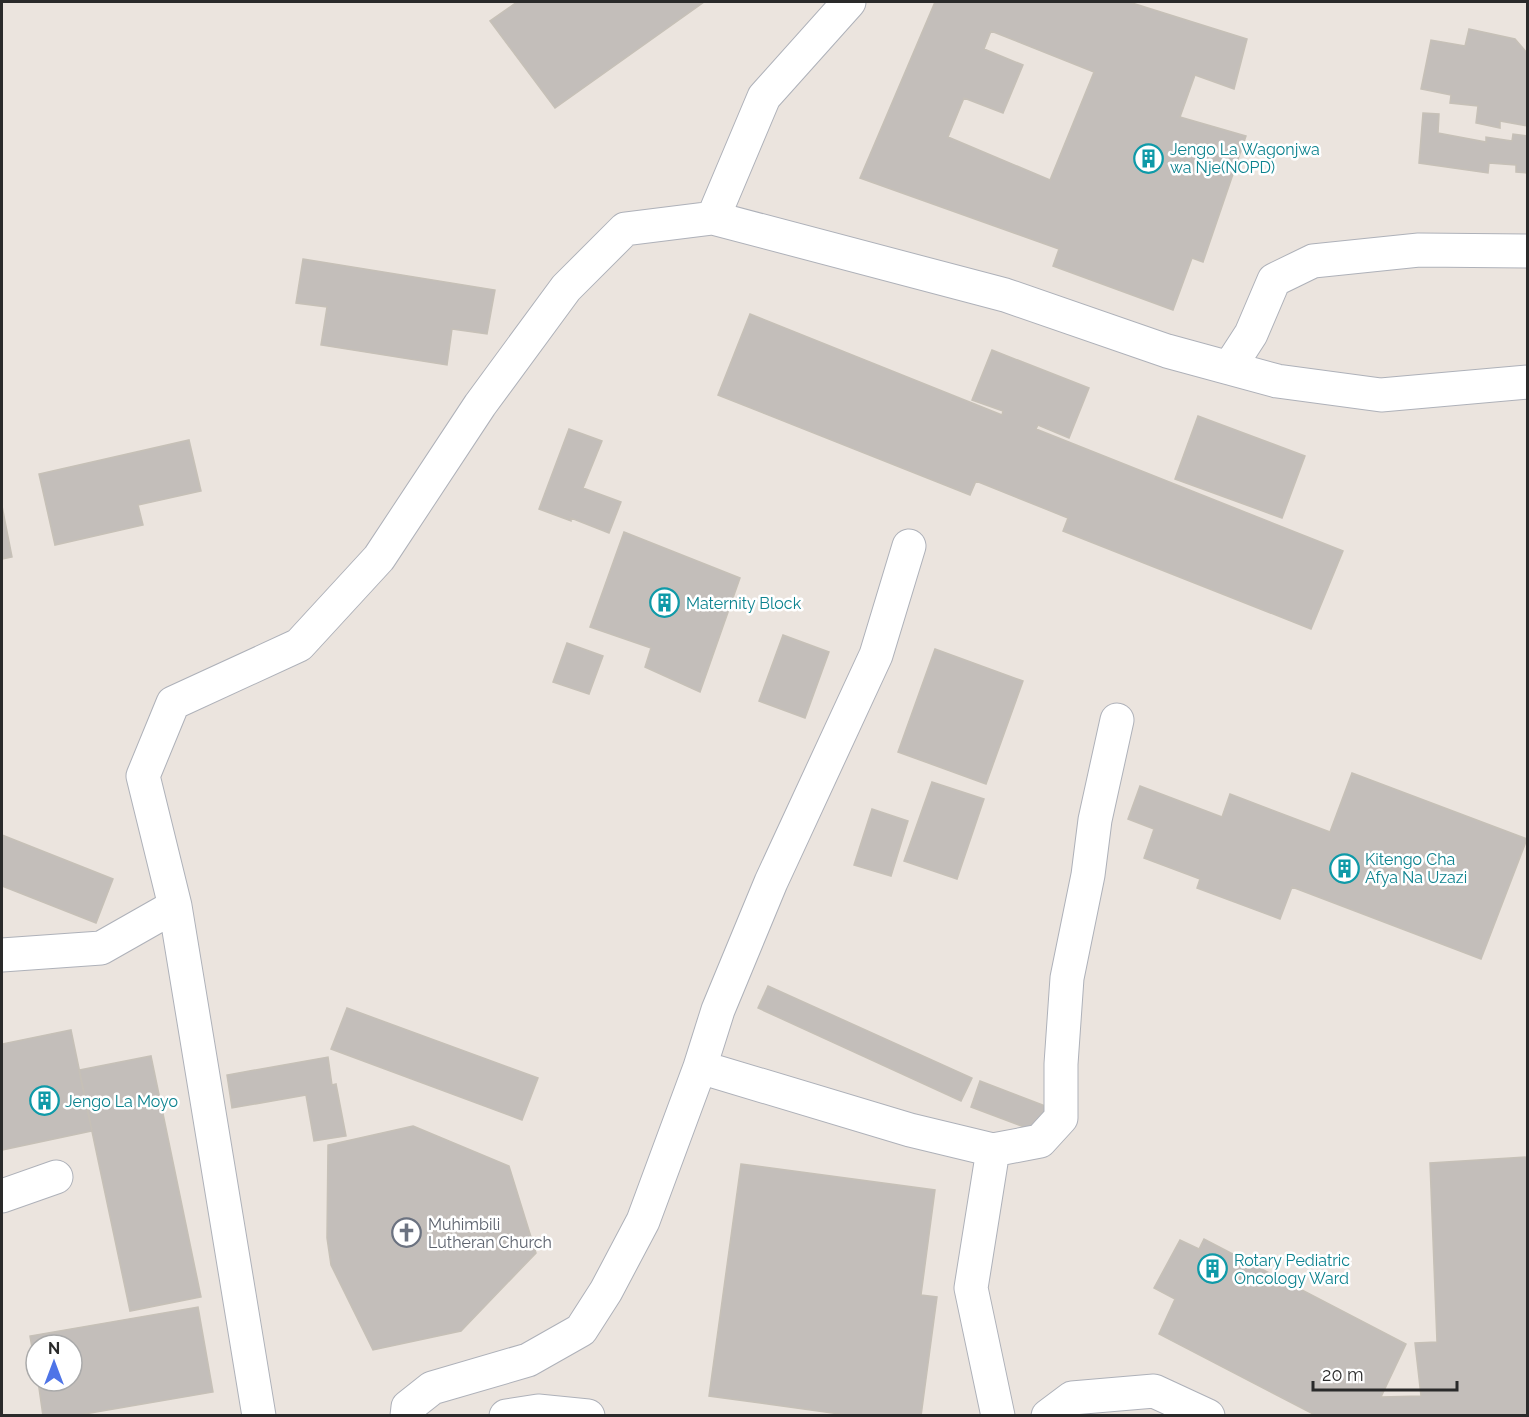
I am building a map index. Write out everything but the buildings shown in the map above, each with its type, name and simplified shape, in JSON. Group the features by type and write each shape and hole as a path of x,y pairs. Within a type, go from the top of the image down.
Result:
{"lane":[{"path":"713,218 764,97 849,2"},
{"path":"259,1416 175,906 143,776 173,703 299,645 379,558 480,405 566,288 626,229 713,218 1005,295 1167,351 1277,381 1380,395 1527,382"},
{"path":"1229,368 1251,334 1274,280 1313,261 1419,250 1527,251"},
{"path":"407,1416 408,1407 432,1388 528,1360 581,1330 606,1291 643,1221 700,1067 718,1010 771,882 876,655 909,546"},
{"path":"700,1067 910,1130 993,1150 1040,1142 1061,1118 1060,1064 1067,978 1088,875 1095,820 1117,720"},
{"path":"2,955 101,948 175,906"},
{"path":"993,1150 971,1288 998,1416"},
{"path":"2,1196 56,1177"},
{"path":"1048,1416 1072,1398 1154,1391 1208,1416"},
{"path":"506,1416 538,1411 588,1416"}],"place":[{"name":"Jengo La Wagonjwa wa Nje(NOPD)","path":"1149,158"},
{"name":"Maternity Block","path":"665,603"},
{"name":"Kitengo Cha Afya Na Uzazi","path":"1344,868"},
{"name":"Jengo La Moyo","path":"44,1101"},
{"name":"Muhimbili Lutheran Church","path":"407,1233"},
{"name":"Rotary Pediatric Oncology Ward","path":"1213,1269"}]}
